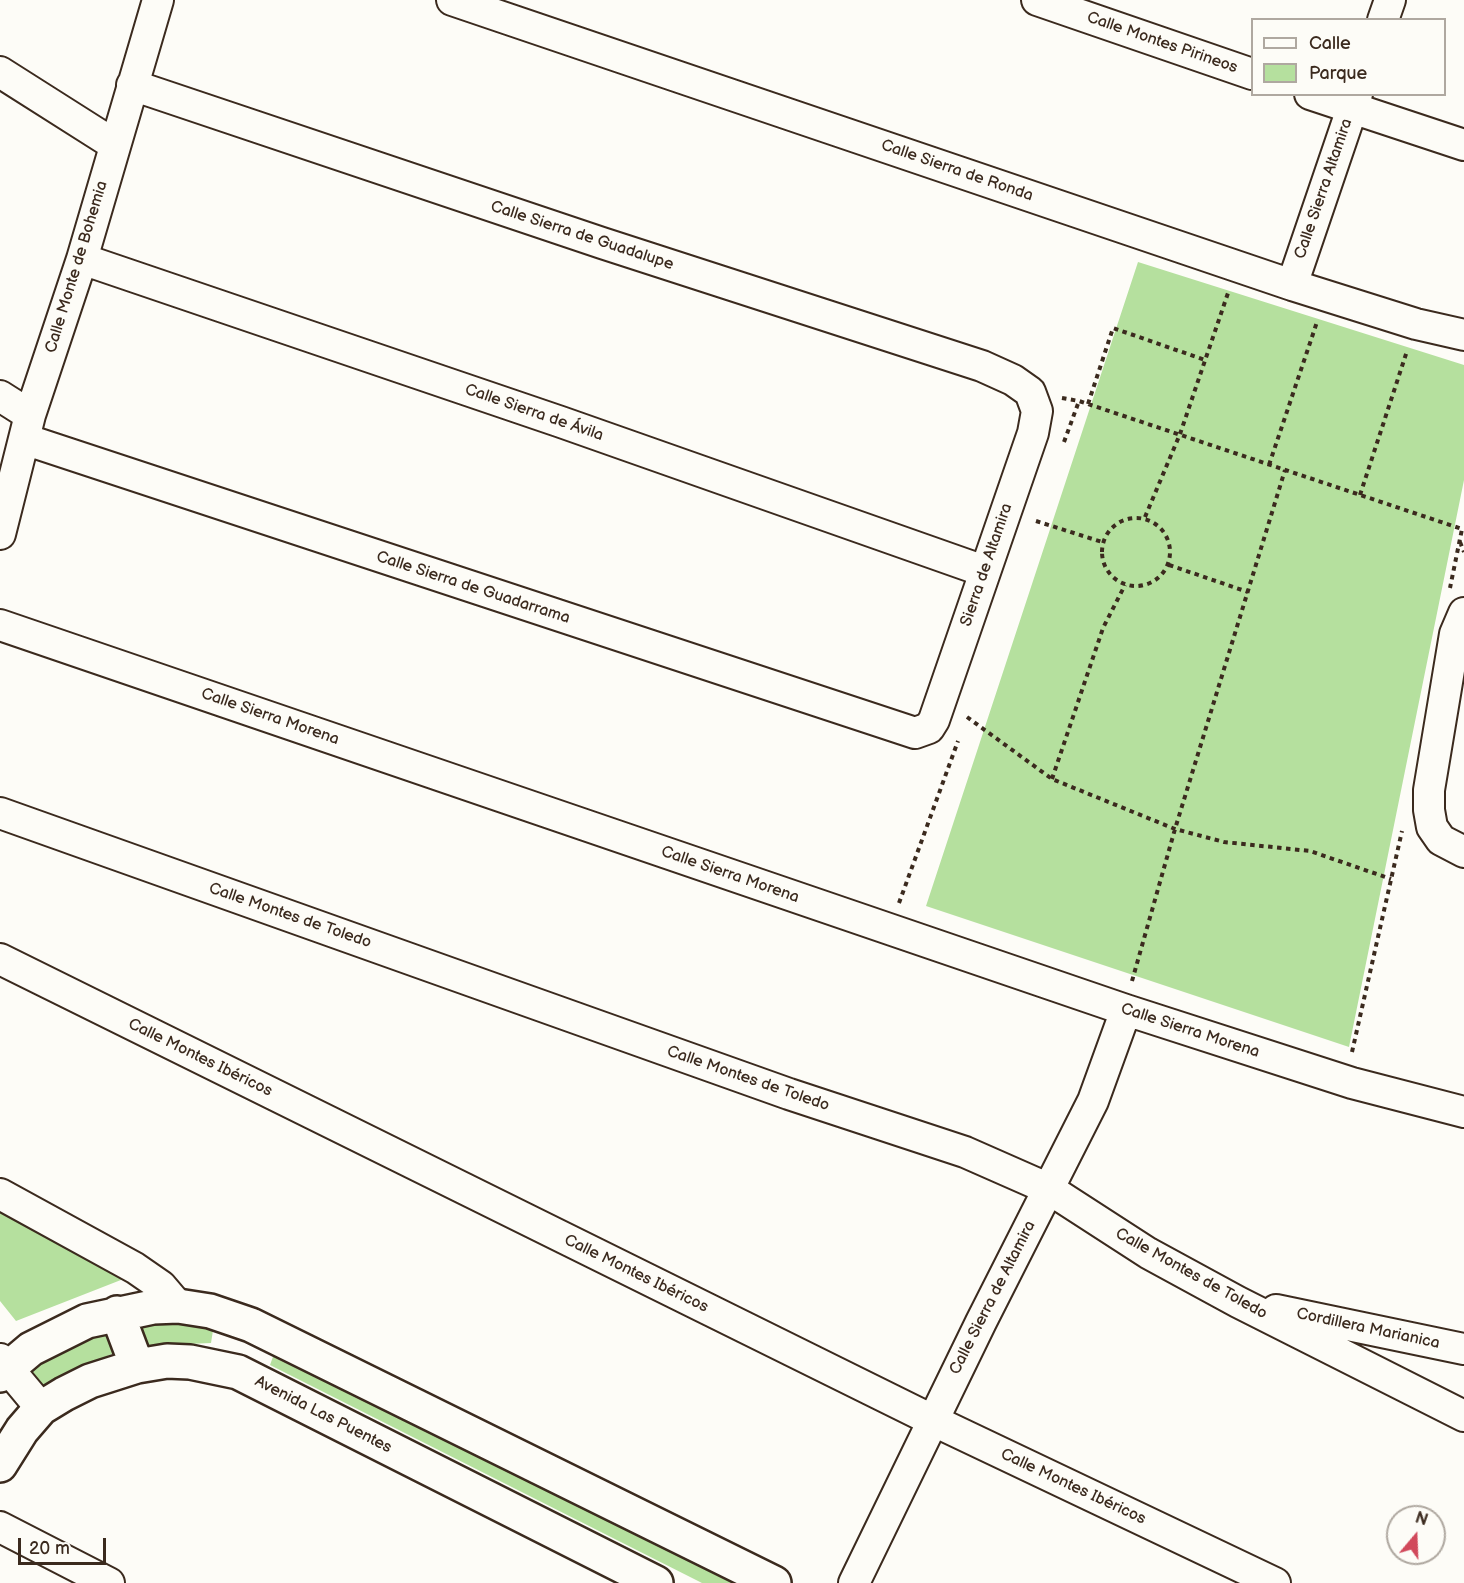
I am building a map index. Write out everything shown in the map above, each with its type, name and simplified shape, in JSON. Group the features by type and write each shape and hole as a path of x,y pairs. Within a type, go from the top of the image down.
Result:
{"street":[{"name":"Calle Monte de Bohemia","path":"0,534 27,427 82,259 158,0"},
{"name":"Calle Sierra de Ronda","path":"453,0 1292,285 1416,324 1464,335"},
{"name":"Calle Montes Pirineos","path":"1037,0 1251,75"},
{"path":"1384,18 1390,0"},
{"path":"0,72 115,145"},
{"name":"Calle Sierra de Guadalupe","path":"132,85 602,243 982,366 1013,380 1030,392"},
{"path":"1321,96 1354,102 1464,145"},
{"name":"Calle Sierra Altamira","path":"1292,285 1354,102"},
{"name":"Calle Sierra de Ávila","path":"82,259 561,422 984,571"},
{"name":"Sierra de Altamira","path":"922,732 929,728 934,720 1033,433 1036,411 1030,392"},
{"name":"Calle Sierra de Guadarrama","path":"0,396 27,427 906,731 922,732"},
{"path":"1456,606 1455,634 1429,790 1432,827 1441,840 1464,852"},
{"name":"Calle Sierra Morena","path":"0,625 1126,1010 1352,1083 1464,1112"},
{"name":"Calle Montes de Toledo","path":"0,813 789,1094 965,1152 1049,1189 1148,1253 1238,1302 1464,1416"},
{"name":"Calle Montes Ibéricos","path":"0,959 932,1420 1275,1583"},
{"name":"Calle Sierra de Altamira","path":"854,1583 932,1420 1094,1101 1126,1010"},
{"path":"0,1194 135,1268 161,1286 178,1306"},
{"name":"Cordillera Marianica","path":"1238,1302 1464,1349"},
{"path":"41,1408 2,1367 60,1333 117,1313 178,1306 210,1311 251,1325 774,1583"},
{"path":"117,1313 137,1366"},
{"path":"238,1372 251,1325"},
{"name":"Avenida Las Puentes","path":"0,1465 22,1430 41,1408 90,1381 137,1366 167,1361 190,1362 238,1372 656,1583"},
{"path":"0,1527 109,1583"}],"path":[{"path":"1145,517 1180,434 1238,266"},
{"path":"1269,465 1326,296"},
{"path":"1360,495 1416,324"},
{"path":"1088,404 1113,328 1205,360"},
{"path":"1063,444 1079,400 1462,529 1456,606"},
{"path":"1126,1010 1175,829 1284,470"},
{"path":"1032,532 1040,510"},
{"path":"1145,517 1168,535 1169,565 1152,584 1125,585 1105,568 1102,542 1118,521 1145,517"},
{"path":"1036,521 1102,542"},
{"path":"1460,542 1464,552"},
{"path":"1169,565 1248,592"},
{"path":"1052,779 1103,628 1125,585"},
{"path":"963,728 971,706"},
{"path":"967,717 1052,779 1175,829 1224,842 1310,851 1391,879"},
{"path":"897,908 959,739"},
{"path":"1351,1059 1402,829"}],"green space":[{"path":"1138,262 1464,365 1464,480 1349,1047 926,906"},
{"path":"0,1212 126,1278 16,1321 0,1301"},
{"path":"173,1317 215,1318 211,1343 140,1346 137,1325"},
{"path":"112,1325 122,1349 44,1386 28,1367"},
{"path":"279,1340 760,1583 702,1583 270,1365"}]}
